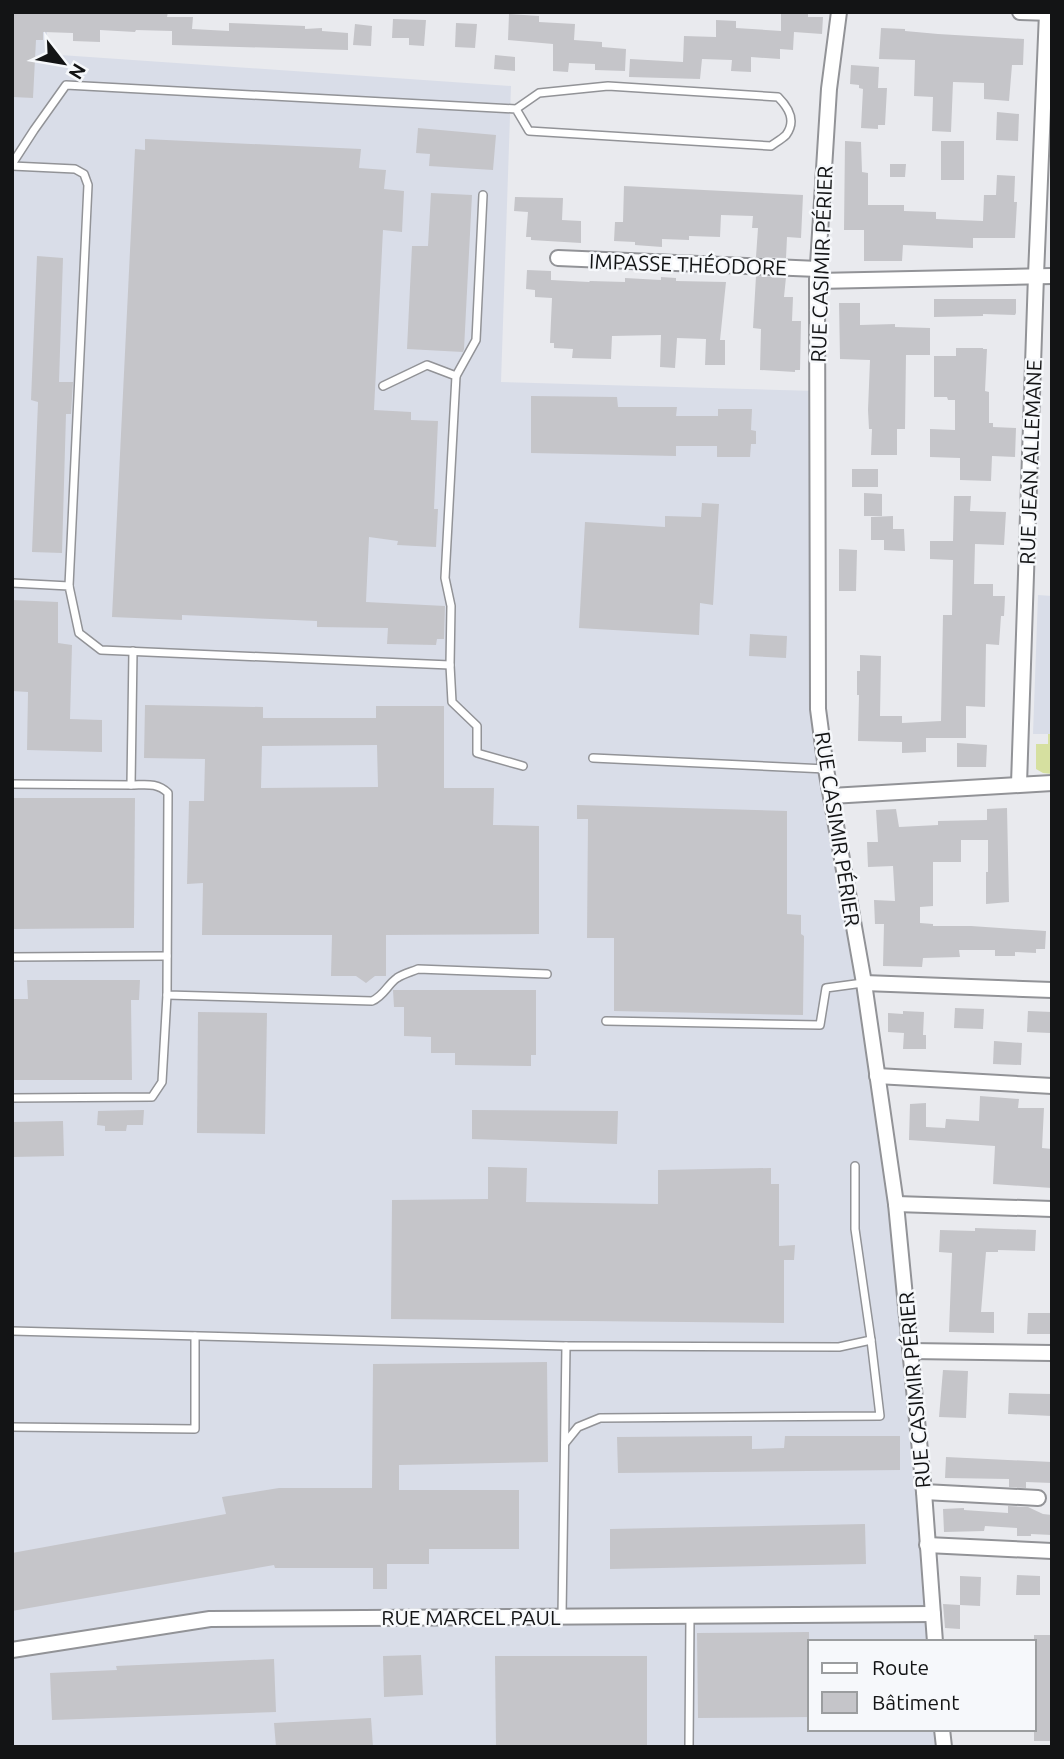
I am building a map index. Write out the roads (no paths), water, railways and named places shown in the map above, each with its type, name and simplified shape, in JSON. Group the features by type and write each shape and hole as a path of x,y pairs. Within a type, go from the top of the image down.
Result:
{"street":[{"name":"RUE CASIMIR PÉRIER","path":"839,12 829,89 817,275 818,709 896,1204 924,1492 935,1640"},
{"path":"1020,12 1049,13"},
{"name":"RUE JEAN ALLEMANE","path":"1019,785 1036,275 1049,13"},
{"name":"IMPASSE THÉODORE","path":"558,258 817,275 1052,276"},
{"path":"831,796 1052,783"},
{"path":"863,982 1052,990"},
{"path":"877,1076 1052,1086"},
{"path":"896,1204 1052,1209"},
{"path":"910,1351 1052,1353"},
{"path":"924,1492 1038,1497"},
{"path":"927,1545 1052,1551"},
{"name":"RUE MARCEL PAUL","path":"12,1650 209,1619 933,1614"}],"lane":[{"path":"12,165 66,85 516,109 539,93 608,86 778,97 789,109 790,122 786,134 771,146 529,131 516,109"},
{"path":"12,165 75,169 84,174 88,185 69,586 79,633 101,650 450,665"},
{"path":"483,195 476,340 456,376 445,578 451,606 452,702 477,726 477,753 523,766"},
{"path":"383,386 427,365 456,376"},
{"path":"12,583 69,586"},
{"path":"131,785 133,651"},
{"path":"593,758 827,769"},
{"path":"12,784 155,785 161,786 168,793 167,995 162,1082 152,1097 12,1098"},
{"path":"12,957 167,956"},
{"path":"167,995 372,1001 380,998 398,977 418,970 547,974"},
{"path":"606,1021 820,1025 826,988 863,982"},
{"path":"564,1443 578,1427 600,1418 880,1416 855,1229 855,1166"},
{"path":"12,1331 566,1346 839,1347 871,1340"},
{"path":"12,1427 195,1429 195,1336"},
{"path":"562,1616 566,1346"},
{"path":"689,1747 690,1615"}]}
